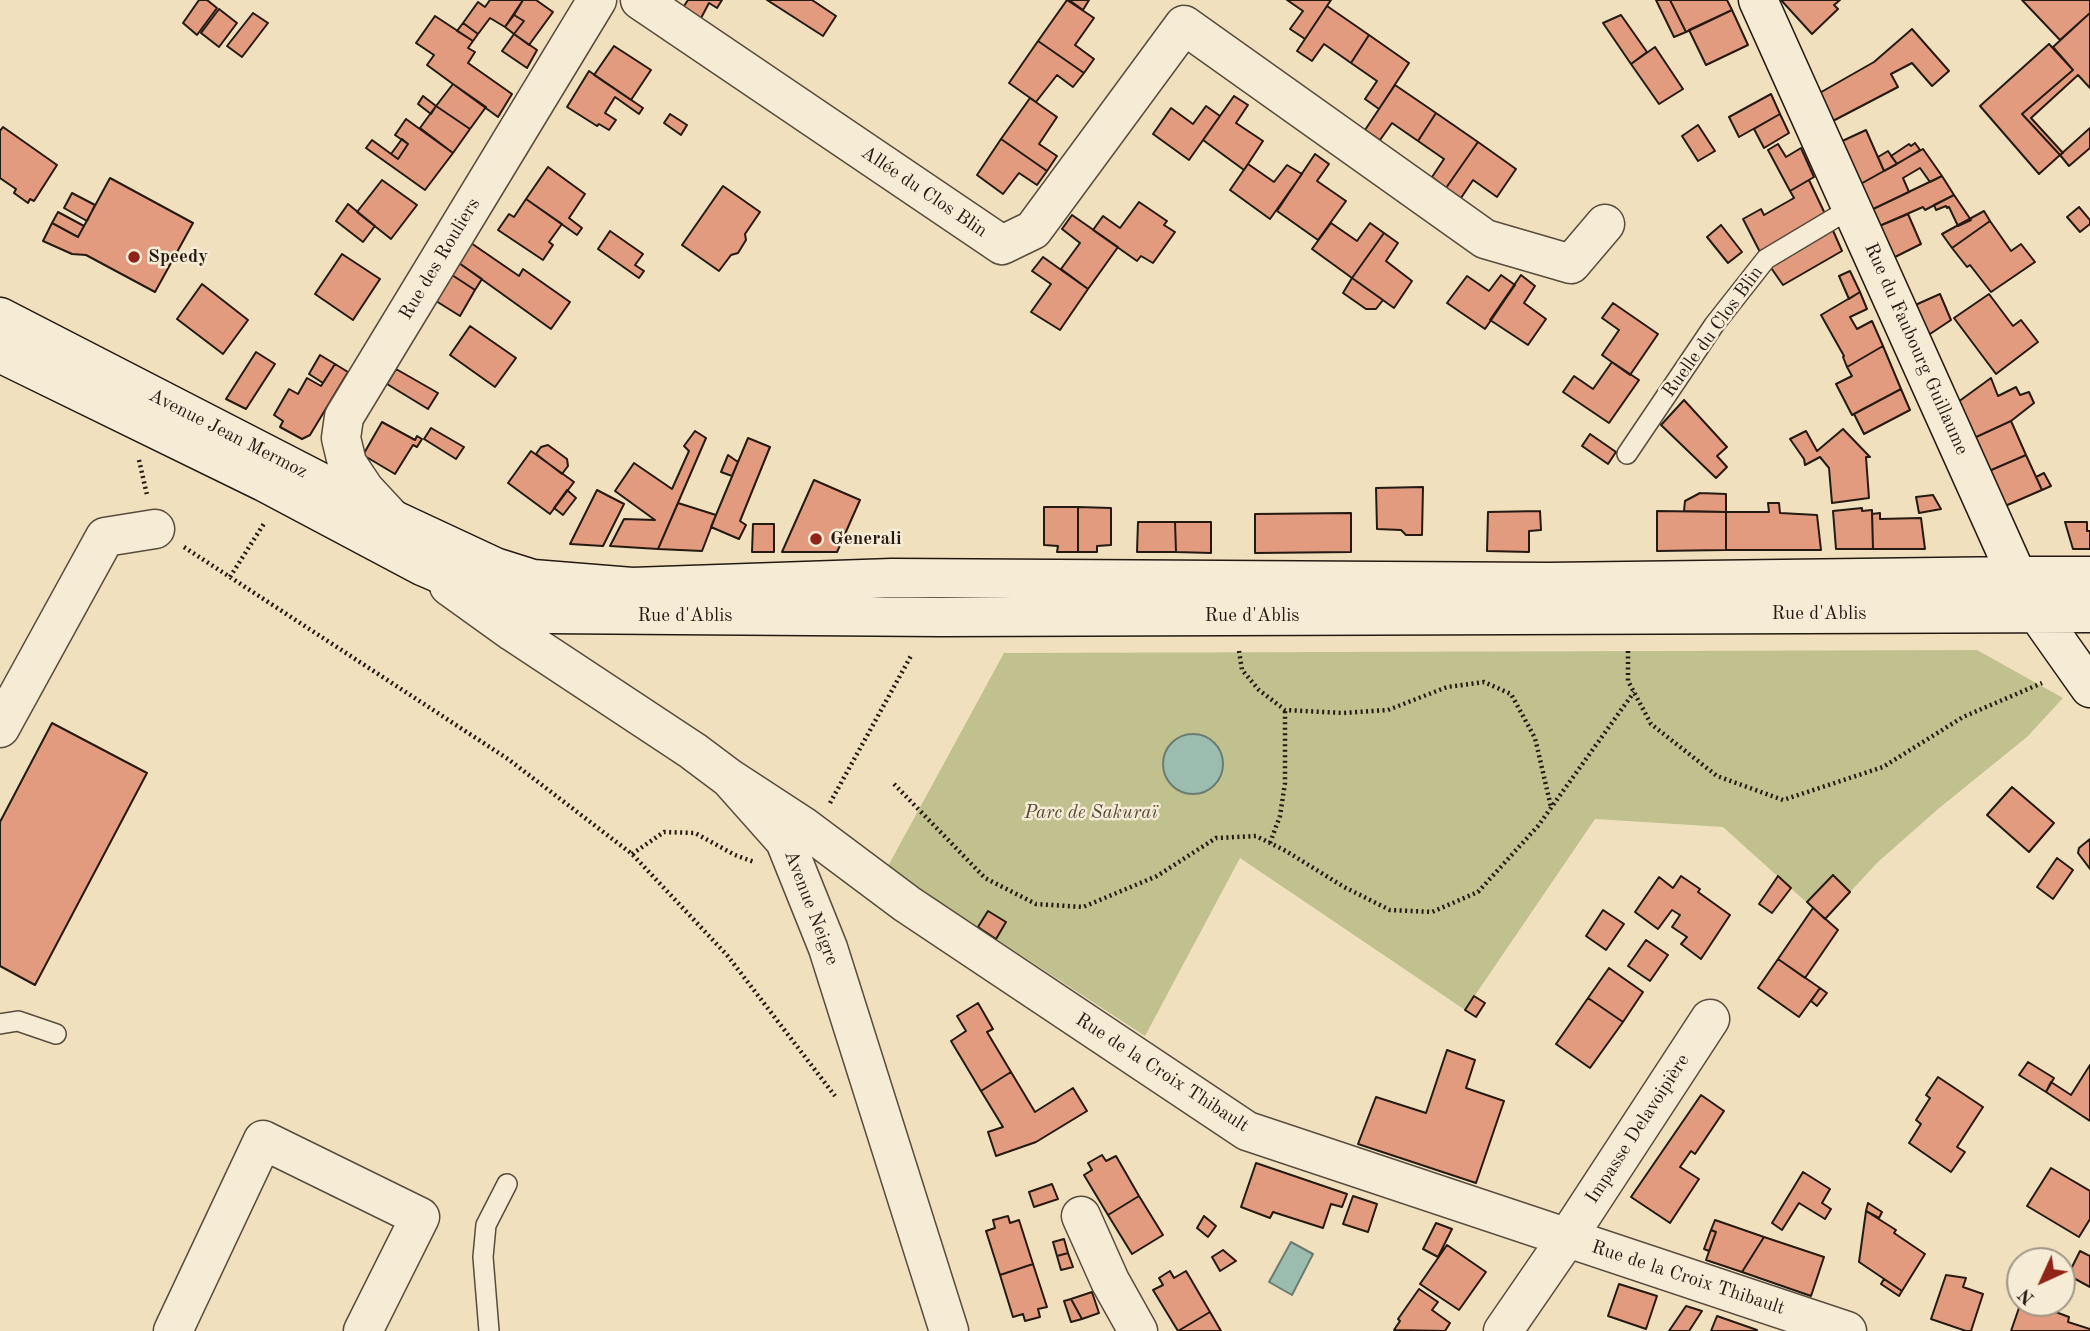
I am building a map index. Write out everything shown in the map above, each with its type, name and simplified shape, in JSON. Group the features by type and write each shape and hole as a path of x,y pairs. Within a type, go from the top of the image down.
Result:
{"street":[{"name":"Rue des Rouliers","path":"392,519 365,490 347,463 341,438 344,417 597,0"},
{"name":"Allée du Clos Blin","path":"640,0 1002,245 1032,230 1191,12 1485,239 1571,264 1605,224"},
{"name":"Rue du Faubourg Guillaume","path":"1758,0 2017,576 2037,613 2090,688"},
{"name":"Avenue Jean Mermoz","path":"0,317 456,550"},
{"name":"Avenue Jean Mermoz","path":"0,353 295,498 422,566"},
{"path":"0,728 105,537 156,529"},
{"name":"Rue d'Ablis","path":"456,550 495,567 533,579 632,587 892,578 1548,582 2090,576"},
{"name":"Rue d'Ablis","path":"422,566 499,599 546,614 729,616 2090,613"},
{"name":"Avenue Neigre","path":"422,566 513,632 693,751 729,778 785,841 823,936 949,1331"},
{"path":"533,579 564,666"},
{"name":"Rue de la Croix Thibault","path":"729,778 804,827 907,904 1247,1131 1847,1331"},
{"name":"Impasse Delavoipière","path":"1503,1331 1710,1019"},
{"path":"173,1331 263,1140 420,1217 363,1331"},
{"path":"1081,1216 1110,1281 1138,1331"}],"lane":[{"name":"Ruelle du Clos Blin","path":"1626,454 1714,326 1766,259 1853,207"},
{"path":"0,1024 19,1021 56,1034"},
{"path":"489,1331 482,1256 486,1226 507,1184"}],"path":[{"path":"138,456 156,529 508,759 632,854 727,955 835,1097"},
{"path":"230,577 267,519"},
{"path":"1240,647 1238,654 1242,670 1259,690 1285,710 1343,713 1388,710 1447,687 1485,682 1511,694 1535,737 1552,808"},
{"path":"1628,647 1628,681 1651,724 1717,776 1783,800 1883,767 1963,718 2042,684 2042,672"},
{"path":"826,811 912,653"},
{"path":"894,784 985,878 1036,904 1083,907 1157,876 1216,838 1255,836 1343,887 1390,910 1433,912 1478,892 1538,826 1634,692"},
{"path":"1270,843 1280,816 1285,783 1285,710"},
{"path":"632,854 664,832 695,832 755,863"}],"green space":[{"name":"Parc de Sakuraï","path":"1977,650 2063,698 2027,737 1878,862 1825,919 1723,827 1595,819 1465,1010 1240,858 1145,1036 887,868 1004,653"}],"shaded area":[{"path":"1193,734 1210,739 1218,747 1223,764 1218,781 1210,789 1193,794 1176,789 1168,781 1163,764 1168,747 1176,739"},
{"path":"1291,1242 1313,1254 1292,1295 1269,1282"}],"building":[{"path":"199,0 207,0 217,8 197,35 183,23"},
{"path":"490,0 523,0 505,27 490,18 478,34 463,23 478,2 485,7"},
{"path":"523,0 536,0 553,12 529,45 514,34 524,21 514,15"},
{"path":"688,0 722,0 717,8 709,3 700,20 682,9"},
{"path":"767,0 812,0 836,16 823,36"},
{"path":"1067,0 1094,18 1075,45 1094,59 1084,73 1038,41"},
{"path":"1069,0 1089,0 1083,10"},
{"path":"1287,0 1331,0 1305,39 1290,29 1303,11"},
{"path":"1656,0 1670,0 1686,32 1674,37"},
{"path":"1670,0 1727,0 1732,10 1686,32"},
{"path":"1781,0 1840,0 1834,5 1838,9 1812,34"},
{"path":"2022,0 2090,0 2090,13 2060,40"},
{"path":"1327,6 1369,35 1351,63 1324,44 1312,61 1297,51"},
{"path":"219,9 237,23 219,47 201,33"},
{"path":"1732,10 1748,45 1706,65 1689,30"},
{"path":"253,13 268,23 242,57 227,46"},
{"path":"2090,13 2090,88 2078,75 2031,118 2063,153 2060,155 2022,114 2073,70 2053,47"},
{"path":"514,15 524,21 514,34 505,27"},
{"path":"1621,15 1647,52 1631,64 1603,23"},
{"path":"435,16 473,41 468,48 475,52 468,63 512,94 498,117 427,65 434,55 416,43"},
{"path":"463,23 478,34 473,41 457,31"},
{"path":"1912,29 1949,71 1932,86 1912,63 1891,74 1898,87 1829,123 1816,95 1874,62"},
{"path":"514,34 537,50 527,68 502,51"},
{"path":"1369,35 1409,63 1379,109 1365,99 1377,81 1351,63"},
{"path":"1038,41 1084,73 1073,87 1057,75 1036,102 1009,83"},
{"path":"2049,44 2073,70 2022,114 2060,155 2039,174 1980,106"},
{"path":"614,46 651,70 631,100 594,75"},
{"path":"1655,47 1683,89 1659,104 1631,64"},
{"path":"589,71 643,108 639,114 615,97 605,113 616,120 609,130 599,124 597,126 567,107"},
{"path":"453,84 486,107 470,129 436,106"},
{"path":"1395,85 1436,113 1418,141 1392,123 1380,140 1365,130"},
{"path":"1771,94 1780,114 1739,137 1729,117"},
{"path":"423,96 436,106 431,114 418,104"},
{"path":"1234,96 1248,105 1236,123 1263,141 1244,170 1203,140"},
{"path":"1030,98 1057,117 1039,144 1057,156 1047,171 1001,139"},
{"path":"436,106 470,129 453,153 420,128"},
{"path":"1206,106 1220,116 1189,160 1153,134 1171,108 1193,124"},
{"path":"1436,113 1478,142 1446,188 1432,177 1444,159 1418,141"},
{"path":"670,114 687,125 681,135 664,123"},
{"path":"1780,114 1789,133 1764,148 1754,129"},
{"path":"406,119 453,153 425,190 366,148 372,140 398,159 408,144 395,135"},
{"path":"1698,125 1715,151 1698,161 1682,136"},
{"path":"3,127 57,165 34,201 30,199 28,203 14,193 16,189 0,178 0,131"},
{"path":"2090,128 2090,148 2069,166 2060,155"},
{"path":"1866,130 1884,171 1857,186 1838,143"},
{"path":"402,139 408,144 398,159 391,154"},
{"path":"1001,139 1047,171 1037,185 1019,173 1003,194 977,175"},
{"path":"1478,142 1516,169 1497,197 1473,180 1461,198 1446,188"},
{"path":"1915,143 1920,150 1897,164 1891,156"},
{"path":"1778,144 1786,157 1801,148 1814,177 1790,191 1768,150"},
{"path":"1923,149 1942,176 1930,182 1920,168 1903,178 1909,192 1869,211 1857,186"},
{"path":"1888,151 1897,164 1884,171 1878,157"},
{"path":"1315,154 1329,164 1317,181 1346,201 1318,240 1277,211"},
{"path":"1248,164 1274,182 1287,165 1302,174 1270,219 1230,190"},
{"path":"548,167 585,194 569,218 582,228 577,235 526,199"},
{"path":"1942,176 1954,195 1925,210 1923,207 1877,227 1869,211"},
{"path":"110,178 193,223 155,292 86,255 72,254 43,241 52,223 78,237"},
{"path":"382,180 417,205 391,239 357,212"},
{"path":"1809,180 1827,218 1760,252 1743,219 1761,209 1764,215 1794,198 1790,191"},
{"path":"723,186 760,212 745,234 746,240 738,253 731,255 719,271 682,245"},
{"path":"72,193 95,205 87,221 64,208"},
{"path":"1954,195 1971,220 1958,226 1949,207 1936,210 1934,205"},
{"path":"526,199 562,224 549,242 553,245 543,260 498,230 509,214 514,217"},
{"path":"1139,202 1167,221 1164,225 1175,232 1153,263 1141,256 1137,261 1093,230 1103,216 1120,228"},
{"path":"348,204 375,226 363,242 336,221"},
{"path":"2079,207 2090,220 2090,224 2080,232 2067,217"},
{"path":"1984,211 1990,221 1952,248 1942,234"},
{"path":"58,212 84,226 78,237 52,223"},
{"path":"1908,214 1921,244 1891,259 1877,227"},
{"path":"1072,215 1118,247 1088,289 1061,269 1080,243 1062,229"},
{"path":"1990,221 2011,251 2021,244 2035,262 1991,292 1970,265 1967,267 1952,248"},
{"path":"1331,223 1357,241 1370,223 1384,233 1352,278 1312,249"},
{"path":"1721,225 1742,252 1728,263 1707,237"},
{"path":"1831,226 1842,251 1783,285 1769,265"},
{"path":"610,231 643,254 635,265 644,271 639,278 598,249"},
{"path":"1384,233 1398,243 1386,261 1412,281 1394,308 1352,278"},
{"path":"471,243 519,276 523,269 570,302 551,329 459,263"},
{"path":"342,254 380,279 353,320 315,294"},
{"path":"1043,257 1088,289 1060,330 1031,312 1051,284 1032,271"},
{"path":"459,263 482,279 475,290 452,275"},
{"path":"1850,271 1860,292 1849,299 1839,276"},
{"path":"452,275 475,290 460,316 436,301"},
{"path":"1501,275 1515,285 1485,329 1447,303 1467,276 1489,291"},
{"path":"1521,275 1535,286 1524,303 1546,319 1528,345 1490,320"},
{"path":"1352,278 1383,300 1376,309 1366,309 1343,293"},
{"path":"202,284 248,320 223,354 177,319"},
{"path":"1860,292 1867,309 1850,317 1857,329 1872,321 1883,346 1847,367 1844,356 1821,315"},
{"path":"1940,294 1951,320 1927,336 1913,306"},
{"path":"1989,294 2013,326 2021,320 2038,342 1996,374 1954,318"},
{"path":"1613,303 1658,334 1630,375 1602,355 1619,330 1602,318"},
{"path":"470,326 516,358 495,387 450,355"},
{"path":"1883,346 1901,389 1852,415 1836,384 1852,376 1847,367"},
{"path":"256,352 275,364 246,409 226,399"},
{"path":"320,355 335,364 323,383 309,374"},
{"path":"1612,362 1639,380 1609,423 1563,392 1574,376 1593,389"},
{"path":"335,364 348,372 310,435 302,439 280,427 283,421 274,415 289,389 298,394 307,378 321,386"},
{"path":"396,369 438,393 428,409 387,384"},
{"path":"1991,378 1998,396 2016,387 2020,395 2029,392 2034,403 2011,421 1974,438 1958,402"},
{"path":"1901,389 1910,410 1864,434 1854,414"},
{"path":"1684,400 1727,447 1717,456 1727,467 1716,478 1661,425"},
{"path":"2011,421 2026,455 1989,471 1974,438"},
{"path":"382,422 415,440 417,436 422,439 417,447 413,445 395,474 363,455"},
{"path":"431,428 464,447 456,459 424,439"},
{"path":"1843,429 1870,457 1866,457 1869,498 1832,503 1829,468 1820,457 1805,465 1804,459 1790,439 1806,431 1817,451"},
{"path":"695,431 706,438 658,549 610,546 624,519 655,520 615,491 634,463 672,489 689,451 684,446"},
{"path":"1590,434 1616,452 1608,464 1582,446"},
{"path":"748,438 770,447 740,521 746,525 739,539 711,527"},
{"path":"548,445 567,459 568,466 562,474 536,454 541,447"},
{"path":"531,451 574,482 550,514 508,483"},
{"path":"728,455 738,462 732,476 721,472"},
{"path":"2026,455 2042,490 2005,506 1989,471"},
{"path":"2044,473 2051,486 2042,490 2036,477"},
{"path":"814,480 860,500 837,552 782,552"},
{"path":"1423,487 1422,535 1406,535 1401,530 1377,529 1376,488"},
{"path":"567,490 576,498 563,515 554,508"},
{"path":"597,490 624,504 603,546 570,544"},
{"path":"1700,493 1726,494 1726,512 1684,511 1685,501"},
{"path":"1933,495 1941,509 1919,513 1916,497"},
{"path":"678,503 716,515 702,551 658,549"},
{"path":"1768,503 1779,503 1780,513 1817,515 1821,550 1726,550 1726,512 1769,512"},
{"path":"1044,507 1078,507 1078,552 1057,552 1058,546 1044,545"},
{"path":"1078,507 1111,508 1111,545 1097,546 1097,552 1078,552"},
{"path":"1862,508 1862,511 1872,510 1873,549 1836,549 1833,511"},
{"path":"1540,511 1541,530 1529,531 1529,552 1487,551 1488,512"},
{"path":"1657,511 1726,512 1726,550 1657,551"},
{"path":"1351,513 1351,552 1255,553 1255,514"},
{"path":"1880,513 1880,519 1921,518 1925,549 1873,549 1872,514"},
{"path":"1138,522 1175,522 1176,552 1137,552"},
{"path":"1175,522 1211,522 1211,553 1176,552"},
{"path":"2065,522 2087,522 2090,549 2073,549"},
{"path":"753,524 774,524 774,552 752,552"},
{"path":"52,723 147,773 35,985 0,966 0,822"},
{"path":"2012,787 2054,823 2029,852 1987,815"},
{"path":"2090,839 2090,869 2078,853 2079,848"},
{"path":"2057,858 2073,870 2053,899 2037,887"},
{"path":"1833,875 1850,892 1825,919 1807,902"},
{"path":"1681,876 1730,915 1701,959 1681,944 1687,937 1672,927 1680,915 1672,910 1658,929 1635,912 1659,877 1673,888"},
{"path":"1778,876 1791,888 1772,913 1759,904"},
{"path":"1813,908 1838,930 1805,978 1778,959"},
{"path":"1603,910 1624,924 1606,950 1586,936"},
{"path":"988,911 1006,922 996,939 978,927"},
{"path":"1646,940 1668,955 1650,981 1628,966"},
{"path":"1778,959 1820,988 1799,1017 1758,988"},
{"path":"1609,968 1643,992 1623,1022 1588,998"},
{"path":"1820,988 1827,993 1817,1006 1811,1001"},
{"path":"1474,996 1485,1003 1476,1017 1465,1010"},
{"path":"1588,998 1623,1022 1590,1068 1556,1044"},
{"path":"978,1003 993,1029 987,1032 1011,1072 981,1091 951,1041 966,1031 957,1016"},
{"path":"1447,1050 1475,1060 1466,1088 1504,1101 1476,1183 1358,1144 1376,1097 1426,1113"},
{"path":"2028,1062 2054,1078 2046,1092 2019,1075"},
{"path":"2090,1065 2090,1121 2046,1092 2051,1082 2071,1095"},
{"path":"1011,1072 1035,1112 1073,1088 1087,1111 1036,1142 996,1156 988,1132 1003,1127 981,1091"},
{"path":"1938,1077 1983,1107 1957,1147 1965,1152 1951,1172 1909,1143 1921,1124 1916,1120 1930,1098 1926,1095"},
{"path":"1701,1095 1724,1111 1695,1154 1691,1151 1680,1167 1699,1179 1670,1223 1631,1197"},
{"path":"1102,1155 1106,1161 1116,1156 1139,1196 1108,1215 1084,1175 1092,1170 1088,1163"},
{"path":"1256,1163 1347,1194 1342,1207 1331,1204 1323,1228 1273,1212 1270,1218 1241,1207"},
{"path":"2051,1168 2090,1191 2090,1219 2079,1237 2027,1206"},
{"path":"1803,1172 1830,1189 1822,1203 1831,1209 1825,1219 1799,1203 1782,1230 1772,1223"},
{"path":"1052,1184 1058,1199 1034,1207 1029,1192"},
{"path":"1139,1196 1163,1235 1132,1254 1108,1215"},
{"path":"1353,1196 1377,1204 1368,1232 1343,1224"},
{"path":"1868,1203 1882,1212 1879,1218 1866,1211"},
{"path":"1866,1211 1896,1230 1894,1233 1925,1254 1902,1291 1859,1262"},
{"path":"1008,1216 1010,1223 1019,1220 1033,1264 1000,1275 986,1231 995,1228 993,1220"},
{"path":"1204,1216 1216,1226 1208,1237 1197,1228"},
{"path":"1715,1220 1764,1237 1742,1272 1706,1260 1716,1232 1711,1230"},
{"path":"1436,1223 1452,1229 1438,1257 1423,1249"},
{"path":"1711,1230 1716,1232 1709,1251 1704,1249"},
{"path":"1764,1237 1824,1257 1811,1296 1742,1272"},
{"path":"1064,1239 1068,1253 1057,1256 1053,1242"},
{"path":"1447,1245 1486,1272 1459,1310 1420,1284"},
{"path":"1223,1250 1236,1261 1220,1271 1212,1257"},
{"path":"2080,1251 2090,1256 2090,1287 2076,1279 2076,1259"},
{"path":"1068,1253 1073,1267 1061,1270 1057,1256"},
{"path":"1033,1264 1047,1307 1038,1309 1040,1317 1025,1321 1023,1314 1013,1317 1000,1275"},
{"path":"1170,1271 1174,1278 1186,1271 1210,1312 1178,1331 1153,1290 1163,1285 1159,1278"},
{"path":"1946,1275 1966,1278 1963,1287 1983,1294 1971,1331 1931,1319"},
{"path":"1884,1279 1902,1291 1899,1296 1881,1284"},
{"path":"1619,1284 1657,1296 1646,1329 1608,1316"},
{"path":"1419,1289 1438,1302 1432,1310 1450,1323 1445,1331 1394,1330 1400,1321 1398,1319"},
{"path":"1092,1292 1099,1313 1082,1319 1071,1299"},
{"path":"1071,1299 1082,1319 1071,1322 1064,1301"},
{"path":"1686,1306 1702,1311 1689,1331 1669,1331"},
{"path":"1210,1312 1221,1331 1178,1331"},
{"path":"1717,1316 1757,1330 1711,1331"},
{"path":"2016,1317 2069,1317 2068,1322 2090,1329 2090,1331 2011,1331"}],"place":[{"name":"Speedy","path":"134,257"},
{"name":"Generali","path":"816,539"}]}
